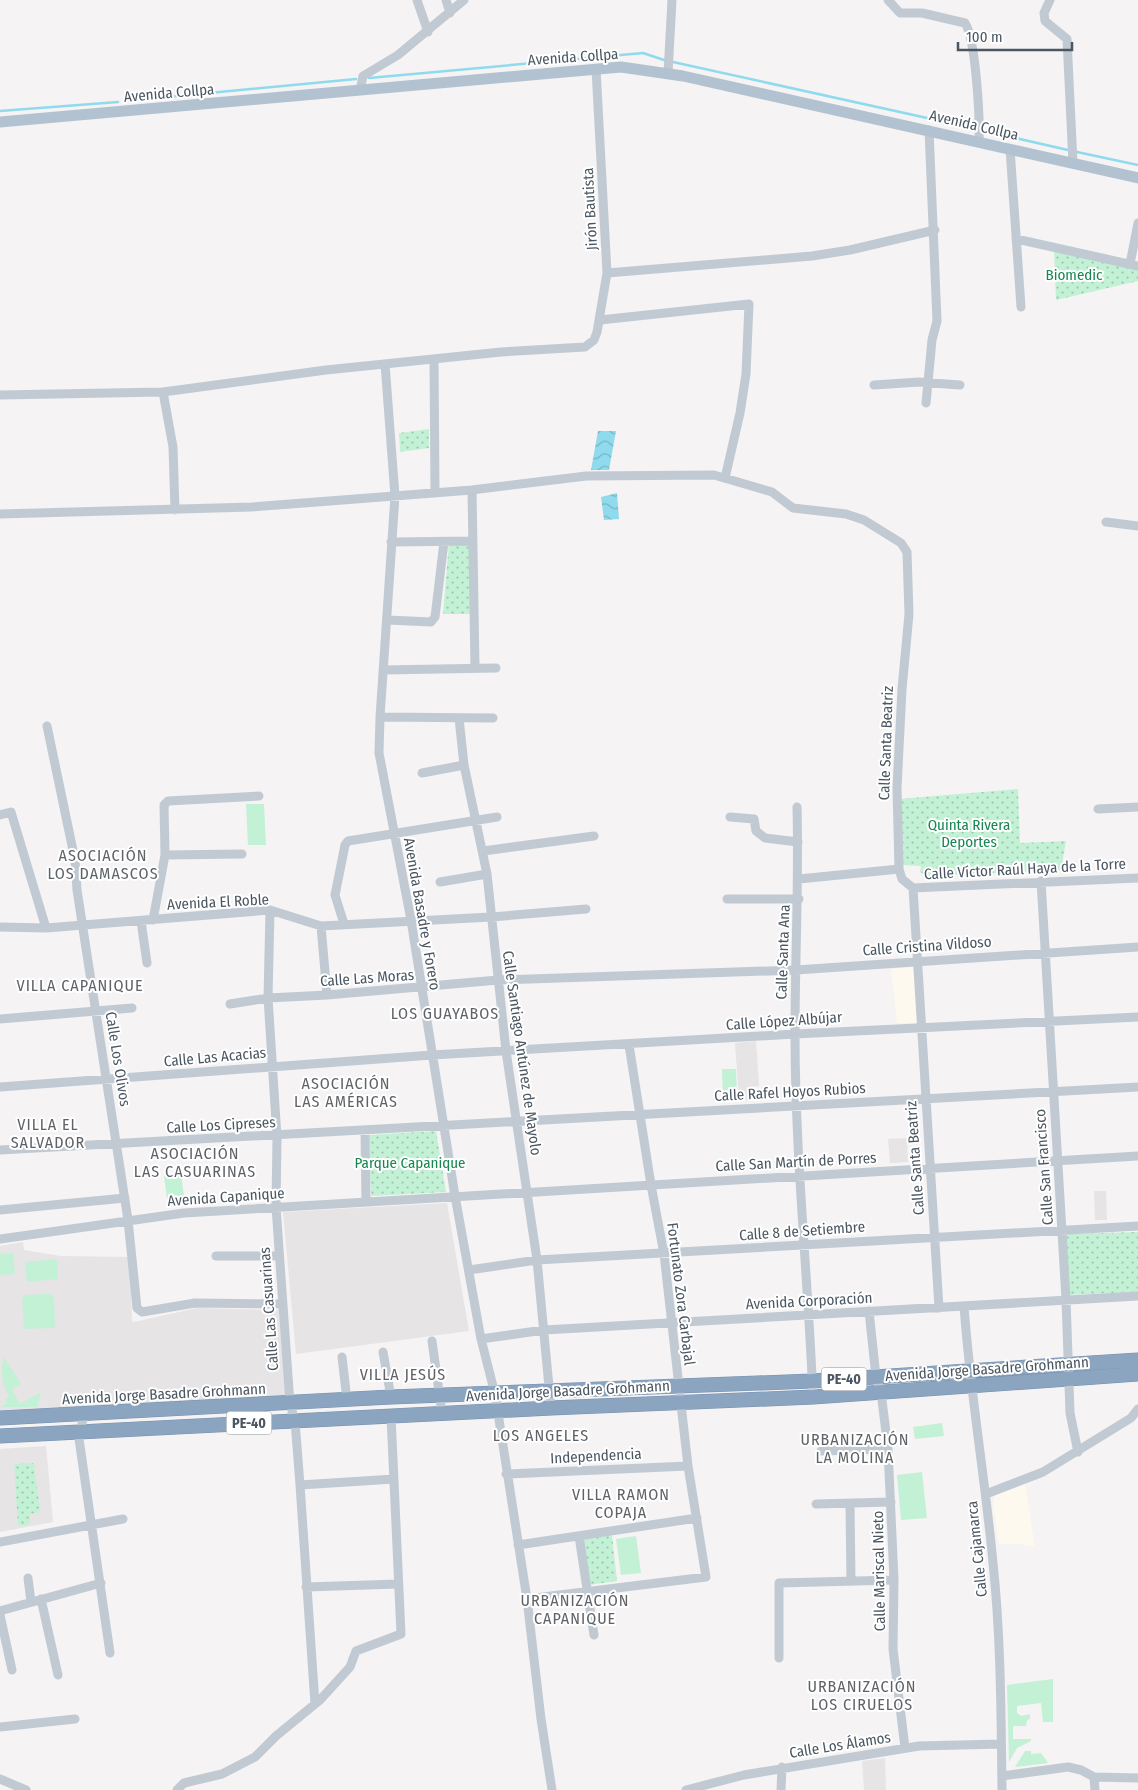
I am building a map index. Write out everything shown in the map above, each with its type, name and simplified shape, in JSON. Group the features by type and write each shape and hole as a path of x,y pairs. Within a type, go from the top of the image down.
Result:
{"highway":[{"name":"Avenida Jorge Basadre Grohmann","path":"0,1418 290,1404 391,1397 678,1388 969,1372 1138,1360"},
{"name":"Avenida Jorge Basadre Grohmann","path":"0,1436 497,1410 813,1397 1138,1374"},
{"path":"366,1399 368,1417"}],"main road":[{"name":"Avenida Collpa","path":"0,122 621,68 668,73 1138,178"}],"street":[{"path":"417,0 428,32"},
{"path":"446,0 450,13"},
{"path":"360,90 363,76 384,65 428,32 464,0"},
{"path":"668,73 672,0"},
{"path":"888,0 900,13 922,13 966,23 973,56 980,121 979,142"},
{"path":"1050,0 1044,13 1045,21 1067,39 1073,163"},
{"name":"Jirón Bautista","path":"434,359 590,344 598,332 607,273 596,69"},
{"path":"926,403 932,340 936,321 929,130"},
{"path":"1010,149 1021,306"},
{"path":"1016,239 1134,265 1138,223"},
{"path":"607,273 812,256 850,250 934,230"},
{"path":"0,514 252,507 472,490 586,476 714,475 725,478 745,382 750,304 600,320"},
{"path":"0,395 163,392 434,359 435,493"},
{"name":"Avenida Basadre y Forero","path":"385,364 394,496 379,753 411,920 469,1270 495,1394 527,1599 541,1719 552,1790"},
{"path":"874,385 928,382 960,385"},
{"path":"163,392 174,447 175,510"},
{"name":"Calle Santa Beatriz","path":"725,478 772,492 793,508 846,514 864,520 906,547 909,614 899,736 899,868"},
{"path":"472,490 475,667"},
{"path":"1106,522 1138,526"},
{"path":"391,542 472,541"},
{"path":"388,620 431,622 435,617 444,542"},
{"path":"383,670 496,668"},
{"path":"380,717 492,718"},
{"name":"Calle Santiago Antúnez de Mayolo","path":"459,718 464,765 487,874 506,1051 537,1260 551,1408"},
{"name":"Calle Los Olivos","path":"47,726 75,860 77,890 125,1198 138,1308 142,1312 195,1303 282,1304"},
{"path":"422,773 464,765"},
{"path":"153,920 165,855 164,805 168,801 259,796"},
{"path":"1098,809 1138,806"},
{"name":"Calle Santa Ana","path":"797,807 799,899 795,1034 800,1176 813,1397"},
{"path":"0,815 11,812 46,928"},
{"path":"344,924 335,895 345,845 350,840 498,817"},
{"path":"730,817 754,819 756,831 765,838 798,842"},
{"path":"483,850 594,836"},
{"path":"165,855 242,854"},
{"path":"799,879 899,868 902,879 913,888"},
{"path":"440,882 487,874"},
{"name":"Calle Víctor Raúl Haya de la Torre","path":"913,888 1138,878"},
{"name":"Calle San Francisco","path":"1042,881 1066,1299 1070,1413 1078,1452"},
{"name":"Calle Santa Beatriz","path":"913,888 939,1308"},
{"path":"727,900 799,899"},
{"name":"Avenida El Roble","path":"0,927 46,928 84,926 270,910 321,926 491,917 586,909"},
{"name":"Calle Las Casuarinas","path":"270,910 268,998 277,1137 276,1207 278,1256 290,1404 295,1421 315,1704"},
{"path":"141,921 147,963"},
{"path":"321,926 327,995"},
{"name":"Calle Cristina Vildoso","path":"565,977 796,970 918,960 1138,947"},
{"name":"Calle Las Moras","path":"230,1004 268,998 421,988 498,980 565,977"},
{"path":"0,1019 132,1008"},
{"name":"Calle López Albújar","path":"432,1055 1049,1020 1138,1017"},
{"name":"Fortunato Zora Carbajal","path":"586,1592 706,1577 688,1466 678,1388 674,1323 664,1254 650,1185 629,1045"},
{"name":"Calle Las Acacias","path":"0,1087 432,1055"},
{"name":"Calle Rafel Hoyos Rubios","path":"444,1127 640,1114 1138,1087"},
{"name":"Calle Los Cipreses","path":"0,1150 444,1127"},
{"path":"365,1131 366,1202"},
{"name":"Calle San Martín de Porres","path":"456,1196 1138,1156"},
{"name":"Avenida Capanique","path":"0,1239 184,1213 456,1196"},
{"path":"0,1210 125,1198"},
{"name":"Calle 8 de Setiembre","path":"469,1270 537,1260 1138,1226"},
{"path":"216,1256 278,1256"},
{"name":"Avenida Corporación","path":"482,1338 544,1330 1138,1296"},
{"name":"Calle Cajamarca","path":"964,1306 970,1387 986,1494 999,1629 1002,1790"},
{"name":"Calle Mariscal Nieto","path":"869,1311 876,1377 881,1392 888,1449 894,1580 894,1648 905,1748"},
{"path":"432,1341 442,1413"},
{"path":"383,1352 391,1397"},
{"path":"342,1357 346,1400"},
{"path":"986,1494 1043,1472 1131,1418 1138,1409"},
{"path":"84,1414 79,1432 90,1524 101,1583 110,1653"},
{"path":"177,1790 184,1784 222,1774 255,1757 276,1736 315,1704 350,1667 356,1651 401,1634 391,1416"},
{"path":"822,1451 888,1449"},
{"name":"Independencia","path":"506,1474 688,1466"},
{"path":"300,1485 394,1478"},
{"path":"816,1504 891,1502"},
{"path":"850,1504 850,1581"},
{"path":"0,1542 123,1518"},
{"path":"518,1545 697,1518"},
{"path":"579,1536 594,1635"},
{"path":"28,1578 31,1602"},
{"path":"779,1658 779,1583 894,1580"},
{"path":"0,1611 41,1598 101,1583"},
{"path":"306,1587 398,1584"},
{"path":"527,1599 586,1592"},
{"path":"41,1598 58,1675"},
{"path":"0,1616 12,1670"},
{"path":"0,1727 75,1719"},
{"name":"Calle Los Álamos","path":"686,1790 744,1774 905,1748 938,1745 1001,1744"},
{"path":"1002,1776 1068,1766 1094,1777 1138,1778"},
{"path":"781,1790 782,1768"},
{"path":"1094,1777 1095,1790"},
{"path":"0,1779 26,1790"}],"shaded area":[{"path":"913,967 915,969 918,1021 916,1023 897,1023 891,969"},
{"path":"756,1041 759,1086 750,1087 751,1100 739,1100 735,1043"},
{"path":"907,1138 908,1162 890,1163 888,1139"},
{"path":"1094,1191 1106,1191 1107,1220 1095,1220"},
{"path":"447,1203 469,1331 296,1354 283,1212"},
{"path":"23,1242 24,1250 61,1256 130,1257 132,1321 134,1322 197,1308 279,1310 285,1396 0,1410 0,1246"},
{"path":"46,1446 53,1522 0,1532 0,1449"},
{"path":"1025,1482 1035,1547 1018,1544 999,1544 993,1506 995,1495"},
{"path":"885,1758 886,1790 864,1790 862,1761"}],"green space":[{"name":"Biomedic","path":"1054,251 1138,268 1138,281 1056,300"},
{"path":"429,429 429,448 400,452 399,433"},
{"path":"449,543 471,544 471,614 443,614"},
{"name":"Quinta Rivera Deportes","path":"1018,789 1020,843 1066,841 1061,870 926,876 920,872 921,866 902,865 900,799"},
{"path":"246,804 264,804 266,845 248,845"},
{"path":"722,1069 736,1069 737,1096 723,1097"},
{"name":"Parque Capanique","path":"436,1131 446,1192 371,1196 369,1135"},
{"path":"181,1174 185,1204 168,1206 164,1176"},
{"path":"1138,1232 1138,1292 1068,1295 1065,1234"},
{"path":"13,1253 15,1274 0,1275 0,1254"},
{"path":"57,1259 58,1279 27,1282 25,1262"},
{"path":"50,1294 54,1298 55,1328 24,1329 22,1299 25,1295"},
{"path":"4,1357 21,1384 12,1390 20,1404 41,1392 37,1407 1,1407 7,1403 5,1399 9,1397 2,1377"},
{"path":"942,1423 944,1436 915,1439 913,1427"},
{"path":"34,1463 40,1512 30,1514 30,1524 18,1526 14,1464"},
{"path":"922,1472 927,1518 901,1520 897,1475"},
{"path":"612,1535 617,1581 589,1585 583,1539"},
{"path":"636,1536 641,1573 621,1575 616,1539"},
{"path":"1053,1679 1053,1722 1043,1722 1041,1703 1017,1706 1017,1713 1021,1716 1030,1714 1030,1719 1027,1720 1026,1726 1013,1726 1013,1739 1031,1739 1031,1741 1017,1748 1009,1762 1007,1685"},
{"path":"1025,1751 1031,1751 1031,1754 1041,1753 1048,1763 1015,1767"}],"water":[{"path":"598,431 616,431 609,470 591,470"},
{"path":"617,493 619,519 604,520 601,497"}],"waterway":[{"path":"369,78 643,53 667,61"},
{"path":"673,62 977,129"},
{"path":"125,101 356,79"},
{"path":"0,111 118,102"},
{"path":"985,131 1068,150"},
{"path":"1077,152 1138,165"}],"district":[{"name":"ASOCIACIÓN LOS DAMASCOS","path":"103,864"},
{"name":"VILLA CAPANIQUE","path":"80,985"},
{"name":"LOS GUAYABOS","path":"445,1013"},
{"name":"ASOCIACIÓN LAS AMÉRICAS","path":"346,1092"},
{"name":"VILLA EL SALVADOR","path":"48,1133"},
{"name":"ASOCIACIÓN LAS CASUARINAS","path":"195,1162"},
{"name":"VILLA JESÚS","path":"403,1374"},
{"name":"LOS ANGELES","path":"541,1435"},
{"name":"URBANIZACIÓN LA MOLINA","path":"855,1448"},
{"name":"VILLA RAMON COPAJA","path":"621,1503"},
{"name":"URBANIZACIÓN CAPANIQUE","path":"575,1609"},
{"name":"URBANIZACIÓN LOS CIRUELOS","path":"862,1695"}]}
